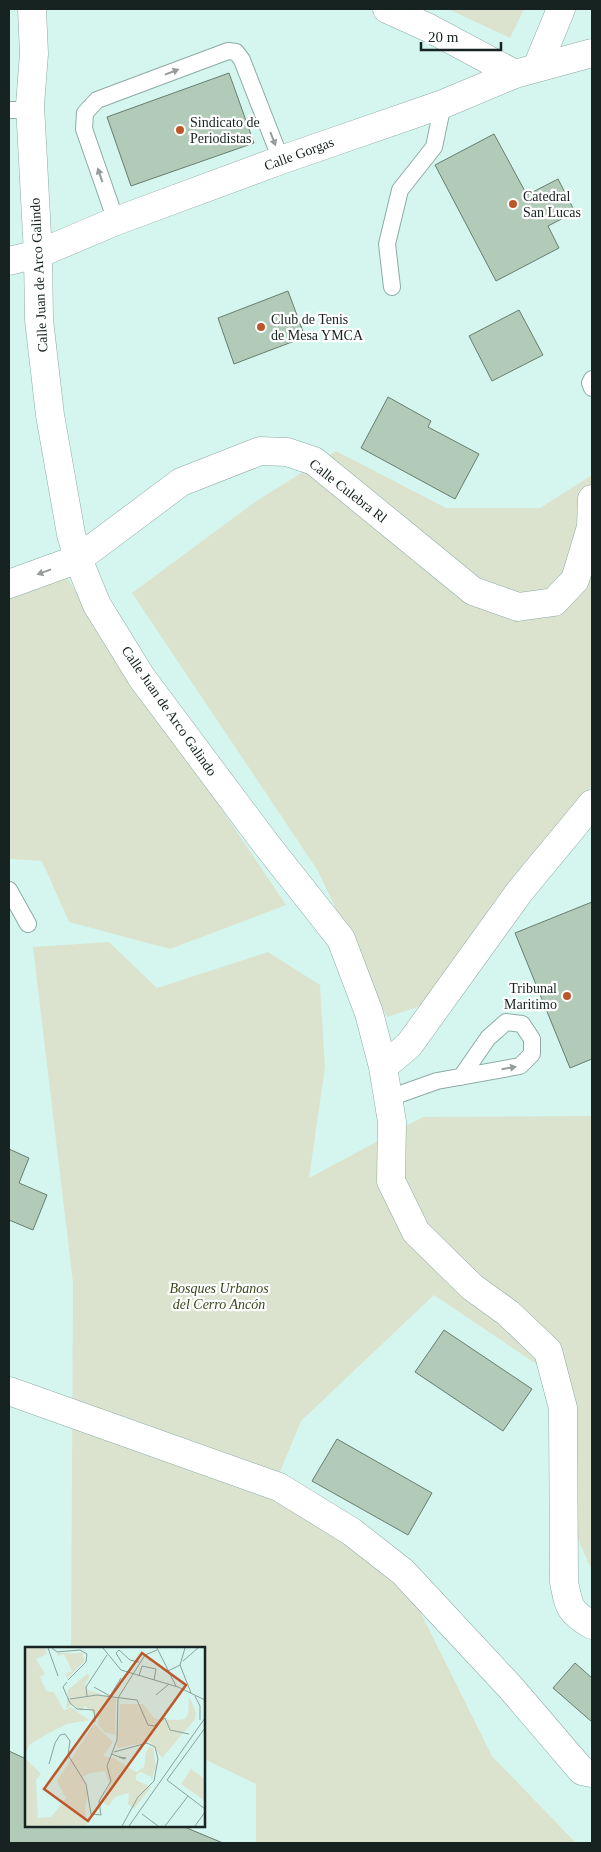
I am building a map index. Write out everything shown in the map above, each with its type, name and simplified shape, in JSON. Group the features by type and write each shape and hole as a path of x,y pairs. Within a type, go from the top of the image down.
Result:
{"street":[{"name":"Calle Juan de Arco Galindo","path":"32,9 34,54 20,108 38,254 38,320 50,416 71,534 78,559 97,605 142,678 266,844 341,939 369,1013 383,1067 392,1122 391,1181 416,1232 472,1287 508,1313 548,1351 563,1408 564,1582 568,1602 577,1617 592,1625"},
{"path":"387,9 526,71 561,9"},
{"name":"Calle Gorgas","path":"9,261 38,254 116,221 281,160 443,104 526,71 592,53"},
{"name":"Calle Culebra Rl","path":"9,584 78,559 181,482 260,450 287,452 314,461 473,591 518,608 554,602 575,580 590,527 592,499"},
{"path":"383,1067 409,1045 520,891 592,804"},
{"path":"9,1391 279,1487 352,1532 403,1572 511,1688 582,1771 592,1774"}],"lane":[{"path":"116,221 84,129 85,114 96,100 228,51 236,52 242,60 281,160"},
{"path":"392,287 387,244 400,190 434,148 443,104"},
{"path":"592,379 590,383 592,388"},
{"path":"9,890 28,924"},
{"path":"388,1098 437,1081 461,1077"}],"green space":[{"path":"448,9 524,9 510,38"},
{"path":"336,451 446,508 540,508 592,475 592,786 421,1006 387,1017 318,871 132,593 255,502"},
{"path":"65,575 286,905 170,949 69,922 42,861 9,859 9,593"},
{"name":"Bosques Urbanos del Cerro Ancón","path":"109,942 157,988 268,952 320,985 325,1067 309,1178 423,1117 592,1116 592,1571 564,1507 557,1378 434,1295 301,1421 270,1496 405,1581 492,1756 576,1843 256,1843 256,1784 205,1759 205,1647 71,1647 73,1283 33,947"}],"building":[{"name":"Sindicato de Periodistas","path":"229,73 254,143 131,186 107,117"},
{"name":"Catedral San Lucas","path":"494,134 527,195 558,179 575,212 548,226 559,248 496,281 435,165"},
{"name":"Club de Tenis de Mesa YMCA","path":"288,291 305,337 234,364 218,318"},
{"path":"519,310 543,355 492,381 469,336"},
{"path":"388,397 431,421 428,427 479,454 455,499 361,448"},
{"name":"Tribunal Maritimo","path":"592,902 592,1059 570,1068 515,933"},
{"path":"9,1149 29,1158 19,1183 47,1195 33,1230 9,1220"},
{"path":"444,1330 532,1389 503,1431 415,1372"},
{"path":"337,1439 432,1493 408,1535 312,1481"},
{"path":"575,1663 592,1678 592,1722 553,1688"},
{"path":"9,1751 25,1759 25,1827 184,1827 223,1843 9,1843"}],"place":[{"name":"Sindicato de Periodistas","path":"180,130"},
{"name":"Catedral San Lucas","path":"513,204"},
{"name":"Club de Tenis de Mesa YMCA","path":"261,327"},
{"name":"Tribunal Maritimo","path":"567,996"}]}
